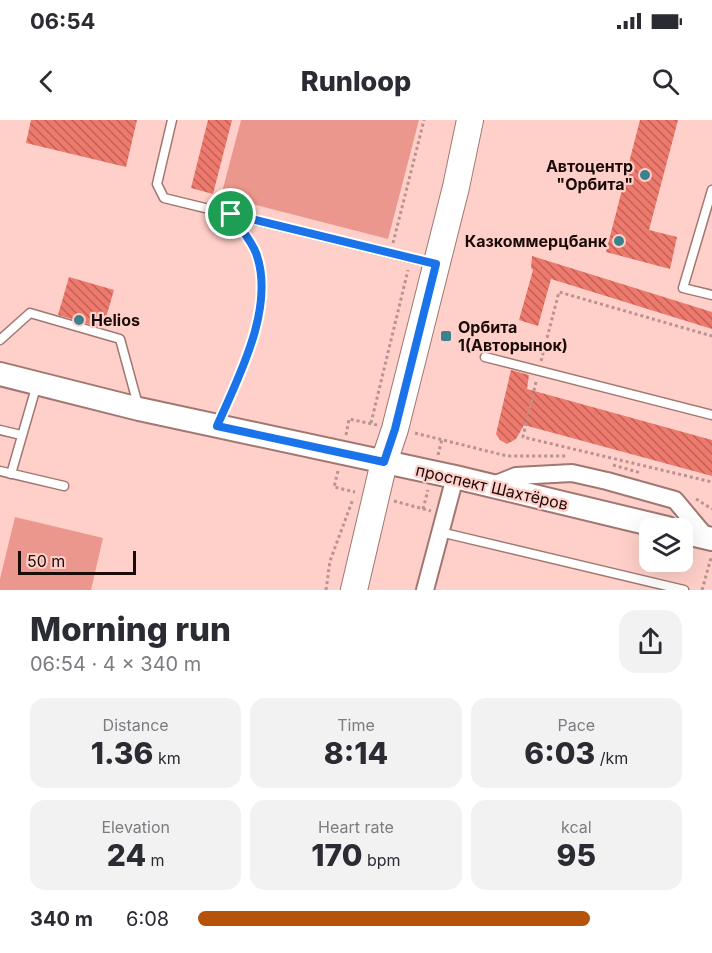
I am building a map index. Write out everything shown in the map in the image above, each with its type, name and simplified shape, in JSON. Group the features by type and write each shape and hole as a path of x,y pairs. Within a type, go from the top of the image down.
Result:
{"main road":[{"path":"354,590 384,462 395,429 456,187 470,120"},
{"name":"проспект Шахтёров","path":"0,374 139,409 455,477 639,521"},
{"path":"693,536 710,543"}],"street":[{"path":"491,486 516,476 572,473 607,481 675,500 710,543"},
{"path":"425,590 455,477"}],"lane":[{"path":"172,120 157,184 164,198 436,264"},
{"path":"712,190 683,288 712,295"},
{"path":"217,426 245,361 258,321 261,278 256,252 231,214"},
{"path":"0,340 30,313 120,339 139,409"},
{"path":"485,357 712,415"},
{"path":"11,474 38,384"},
{"path":"0,430 21,435"},
{"path":"0,471 64,486"},
{"path":"440,532 684,590"}],"path":[{"path":"391,253 424,120"},
{"path":"371,423 411,258"},
{"path":"712,336 559,292 523,437 712,482"},
{"path":"326,590 330,561 355,492"},
{"path":"702,590 710,543"}],"shaded area":[{"path":"241,120 419,120 388,239 221,196"},
{"path":"15,517 103,538 91,590 0,590 0,579"}],"building":[{"path":"31,120 137,120 126,167 26,143"},
{"path":"208,120 232,120 213,194 191,188"},
{"name":"Автоцентр \"Орбита\"","path":"640,120 678,120 649,230 677,237 670,269 606,252"},
{"path":"532,256 712,312 712,329 551,279 538,326 519,320 533,270 531,268"},
{"path":"69,277 114,290 103,328 58,315"},
{"path":"511,370 529,375 527,389 712,440 712,476 524,425 516,439 507,444 496,434"}],"place":[{"name":"Автоцентр \"Орбита\"","path":"645,175"},
{"name":"Казкоммерцбанк","path":"619,241"},
{"name":"Helios","path":"79,320"},
{"name":"Орбита 1(Авторынок)","path":"446,336"}],"route":[{"path":"231,214 436,264 395,429 384,462 217,426 245,361 258,321 261,278 256,252 231,214"}]}
